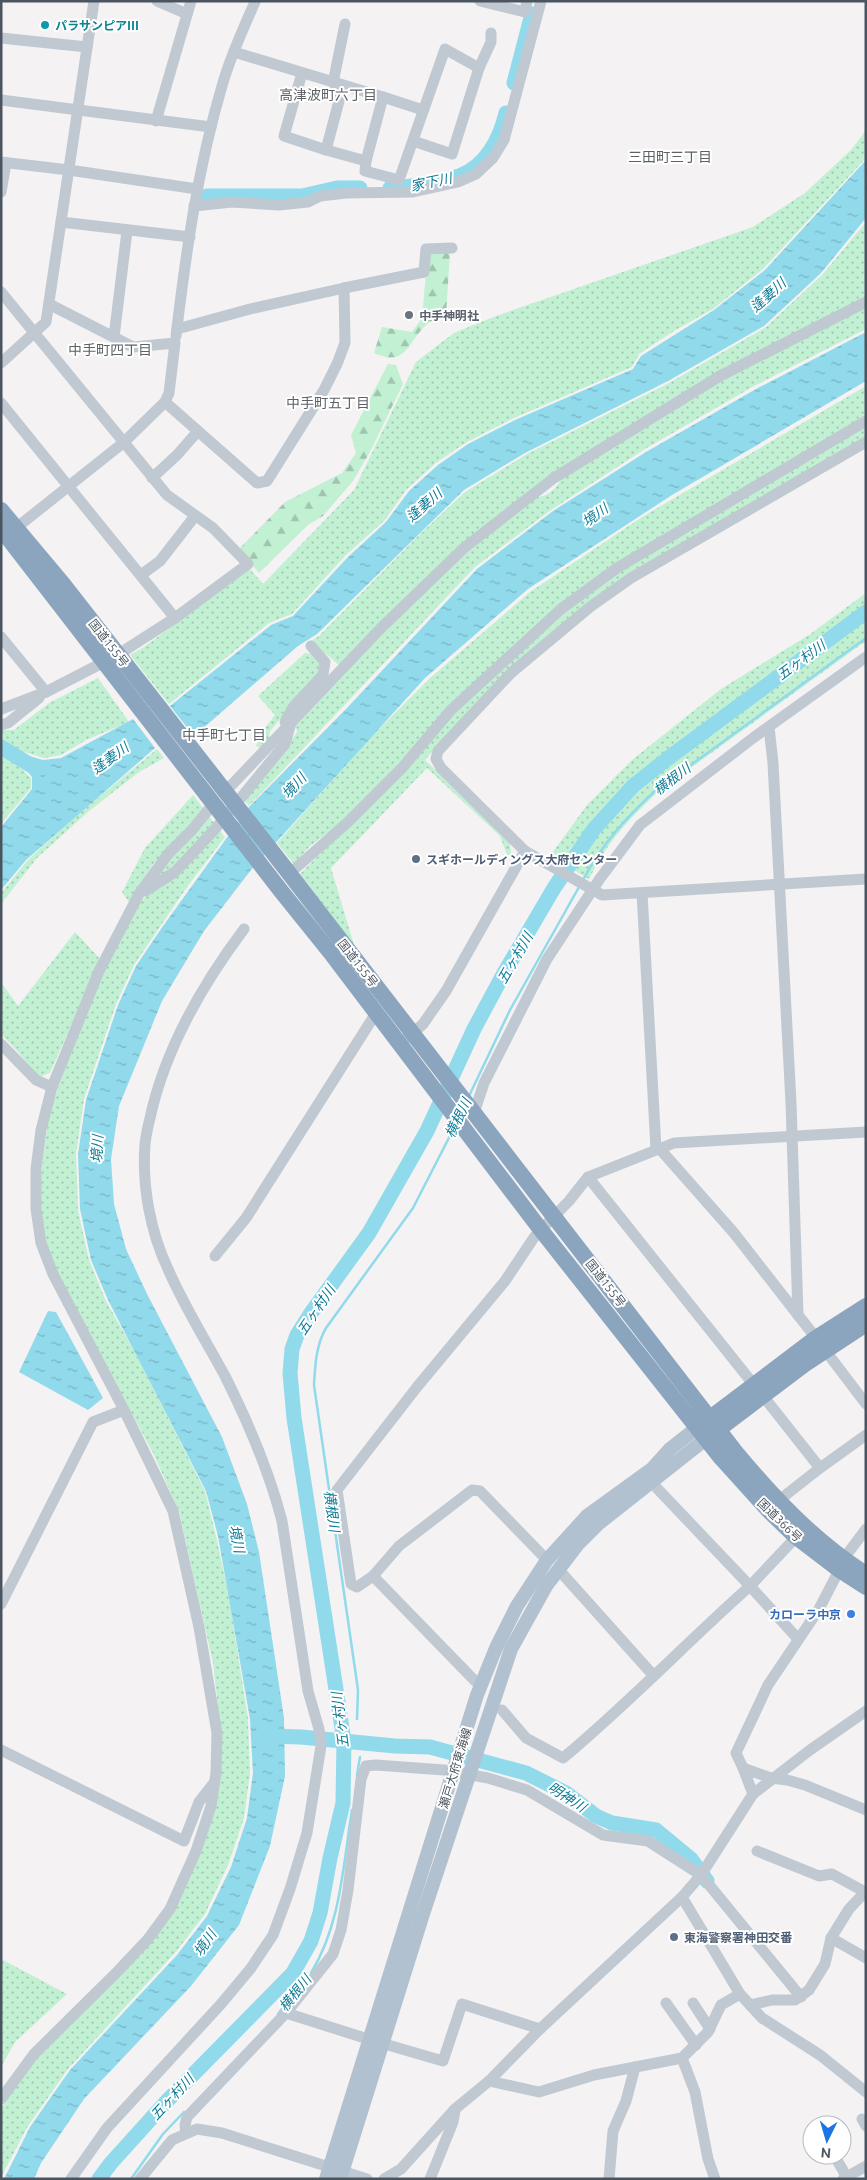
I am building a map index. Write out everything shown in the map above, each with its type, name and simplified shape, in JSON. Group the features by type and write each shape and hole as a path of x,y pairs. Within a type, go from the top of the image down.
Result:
{"highway":[{"name":"国道155号","path":"1,510 6,533 220,798 281,892 376,1012 442,1071 554,1216 709,1428"},
{"name":"国道155号","path":"220,798 291,867 407,1039 433,1087 541,1230 709,1428"},
{"path":"709,1428 821,1344 866,1306"},
{"path":"821,1344 866,1324"},
{"name":"国道366号","path":"709,1428 778,1501 801,1532"},
{"name":"国道366号","path":"709,1428 721,1458 768,1510 801,1532 866,1587"},
{"name":"国道366号","path":"841,1565 866,1574"}],"main road":[{"name":"瀬戸大府東海線","path":"376,2042 511,1649 552,1564 572,1550 598,1524 652,1483 709,1428"},
{"name":"瀬戸大府東海線","path":"335,2173 376,2042 477,1695 496,1648 517,1606 552,1564 587,1516 652,1469 670,1449 709,1428"}],"street":[{"path":"1,363 46,322 94,1"},
{"path":"157,1 187,14"},
{"path":"156,121 191,1"},
{"path":"6,533 124,442 165,402 168,393 197,189 222,85 255,1"},
{"path":"480,1 525,12 528,1"},
{"path":"194,206 232,202 279,205 308,202 320,196 346,193 413,192 458,182 476,174 493,158 504,140 541,1"},
{"path":"326,150 338,84 345,24"},
{"path":"413,141 452,154 479,68 491,42 491,33"},
{"path":"1,38 87,48"},
{"path":"383,97 365,171 399,180 445,49 479,68"},
{"path":"234,52 423,110"},
{"path":"302,73 284,136 366,161"},
{"path":"1,100 211,127"},
{"path":"1,192 4,163 69,170 197,189"},
{"path":"61,222 190,238"},
{"path":"114,337 127,231"},
{"path":"177,329 250,309 424,272 426,249 452,248"},
{"path":"165,402 258,483 267,482 324,390 337,364 345,343 344,288"},
{"path":"1,292 167,495 171,505 196,516 213,528 248,564 175,618 125,650 111,663 46,692 1,709"},
{"path":"1,2099 34,2054 148,1940 170,1909 196,1851 211,1806 214,1782 217,1733 199,1627 172,1511 124,1410 53,1274 41,1243 36,1209 36,1169 41,1130 52,1086 99,971 139,894 168,854 381,628 464,548 554,478 720,376 866,302"},
{"path":"49,304 133,346 175,343"},
{"path":"1,403 175,618"},
{"path":"291,867 348,822 402,768 451,710 561,609 617,568 866,421"},
{"path":"152,478 177,455 198,431"},
{"path":"866,442 676,550 597,602 511,673 438,751 436,760 441,768 525,851 591,890 602,894 866,879"},
{"path":"141,575 160,561 196,516"},
{"path":"1,637 46,692"},
{"path":"281,732 286,718 294,706 323,674 325,662 311,646"},
{"path":"473,1111 484,1084 547,959 591,890 640,825 769,726 866,657"},
{"path":"1,724 8,723 46,692"},
{"path":"139,894 175,872 216,828 285,744 291,722"},
{"path":"769,726 773,763 779,884 798,1315"},
{"path":"407,1039 423,1024 446,991 525,851"},
{"path":"642,893 658,1148 734,1233 866,1404"},
{"path":"71,2179 107,2128 222,2004 251,1968 273,1935 307,1833 321,1746 319,1729 308,1691 282,1521 276,1499 226,1378 168,1270 158,1244 145,1184 145,1142 155,1094 174,1044 218,964 244,929"},
{"path":"215,1256 246,1218 376,1012"},
{"path":"1,1044 36,1080 52,1086"},
{"path":"653,1675 552,1564 480,1490 472,1490 399,1546 373,1576 357,1587 351,1584 337,1490 417,1387 505,1281 541,1230 569,1201 588,1177 674,1143 866,1132"},
{"path":"588,1177 820,1468"},
{"path":"1,1604 93,1422 124,1410"},
{"path":"778,1501 866,1435"},
{"path":"652,1483 798,1639"},
{"path":"753,1794 736,1753 768,1685 819,1609 841,1565 866,1529"},
{"path":"502,1710 526,1738 563,1758 601,1726 653,1675 750,1586 801,1532"},
{"path":"373,1576 475,1681"},
{"path":"384,2179 401,2169 455,2109 489,2081 540,2029 682,1897 701,1874 753,1794 771,1778 866,1711"},
{"path":"1,1750 184,1841 199,1802 214,1782"},
{"path":"186,2133 187,2117 286,2013 333,1954 348,1890 361,1778 366,1766 376,1765 444,1770 488,1778 527,1790 603,1835 648,1841 701,1874 801,1997"},
{"path":"743,1768 771,1778 787,1780 805,1786 866,1810"},
{"path":"750,2006 759,2002 795,2000 809,1990 825,1964 831,1938 849,1909 864,1897 832,1874 819,1876 757,1850"},
{"path":"682,1897 740,1994 750,2006 762,2018 820,2055 866,2092"},
{"path":"831,1938 866,1958"},
{"path":"489,2081 538,2092 594,2075 682,2058 710,2029 722,2005 740,1994"},
{"path":"666,2003 696,2045"},
{"path":"693,2003 710,2029"},
{"path":"286,2013 443,2061 462,2004 540,2029"},
{"path":"682,2058 695,2092 708,2159 715,2179"},
{"path":"609,2179 613,2131 626,2101 635,2067"},
{"path":"430,2179 453,2122 455,2109"},
{"path":"140,2179 172,2140 197,2129 222,2133 335,2173 367,2179"},
{"path":"839,2165 846,2178 866,2166"}],"green space":[{"path":"866,130 866,158 763,269 713,309 639,354 632,367 514,418 467,442 437,462 406,490 385,520 346,555 292,614 269,623 169,704 130,655 144,647 250,569 263,584 354,490 416,362 454,333 496,316 753,227 805,193 851,150"},
{"path":"866,222 866,297 552,476 340,666 311,641 319,636 417,537 465,492 527,454 669,383 766,327 823,274"},
{"path":"428,251 450,252 446,315 425,326 409,347 399,356 385,357 374,353 382,327 412,332 422,318"},
{"path":"866,305 866,329 754,386 645,449 551,510 475,567 249,806 243,799 287,747 297,732 295,720 467,550 534,498 551,492 562,478 722,379"},
{"path":"388,364 396,365 403,384 370,452 353,481 323,516 308,525 259,573 239,549 285,502 342,473 356,453 351,435"},
{"path":"866,386 866,418 560,608 348,818 310,846 294,864 277,843 370,738 429,679 530,592 642,517"},
{"path":"866,423 866,437 625,576 453,727 425,760 510,841 511,856 507,855 500,836 427,768 331,868 354,945 300,874 403,770 453,711 562,611 618,570"},
{"path":"866,593 866,641 659,791 637,812 612,842 589,879 550,856 587,805 632,760 721,689 809,635"},
{"path":"305,653 313,654 321,664 319,674 270,731 269,740 262,748 256,746 264,729 275,715 258,696"},
{"path":"98,678 129,722 86,740 61,755 44,758 1,743 1,730 14,730 49,703"},
{"path":"157,749 164,758 139,772 89,811 37,858 1,904 1,893 27,861 69,822"},
{"path":"1,752 14,760 31,778 31,788 1,824"},
{"path":"193,795 204,809 153,864 129,902 122,892 145,848"},
{"path":"208,815 215,824 172,870 153,881 171,854"},
{"path":"219,830 225,837 187,887 134,965 116,1004 84,1099 76,1154 78,1210 89,1260 106,1301 137,1356 205,1491 229,1597 248,1719 250,1773 244,1818 228,1865 205,1914 175,1953 68,2069 28,2126 1,2177 1,2109 39,2055 169,1919 213,1810 220,1724 213,1663 179,1511 153,1453 61,1281 48,1251 41,1221 40,1182 49,1114 63,1073 105,969 136,908 148,893"},
{"path":"75,932 100,959 50,1073 39,1077 1,1035 1,982 18,1006"},
{"path":"1,1959 67,1994 15,2042 1,2067"}],"water":[{"name":"逢妻川","path":"866,160 866,218 821,273 764,326 668,381 525,453 464,490 317,634 298,646 194,736 170,706 271,625 293,616 348,557 386,522 409,491 438,465 468,444 515,420 633,369 641,356 714,310 765,270"},
{"name":"境川","path":"866,332 866,381 672,495 528,589 425,678 251,870 204,931 162,1001 119,1106 111,1159 114,1204 126,1249 147,1294 222,1437 247,1504 259,1552 284,1718 285,1776 270,1846 239,1925 191,1986 84,2099 41,2163 34,2179 4,2179 30,2127 70,2070 177,1955 207,1916 231,1867 247,1818 253,1773 250,1719 218,1536 206,1491 108,1300 91,1260 80,1209 78,1154 86,1100 118,1005 136,966 249,807 347,708 477,569 553,511 646,452 756,389"},
{"name":"逢妻川","path":"133,719 155,748 26,860 1,890 1,827 32,789 32,777 18,760 22,754 43,760 61,758"},
{"path":"48,1311 56,1312 103,1398 88,1410 19,1372"}],"waterway":[{"name":"家下川","path":"514,83 532,14"},
{"name":"家下川","path":"390,188 449,179 469,172 484,159 496,142 506,113"},
{"name":"家下川","path":"207,196 302,196 337,188 360,188"},
{"name":"五ヶ村川","path":"99,2179 167,2101 293,1973 311,1941 320,1913 343,1803 344,1741 294,1418 290,1373 292,1349 297,1335 369,1233 427,1131 474,1029 504,973 554,888 594,829 633,786 866,612"},
{"name":"横根川","path":"583,880 615,832 655,791 866,638"},
{"path":"1,747 37,769"},
{"name":"横根川","path":"469,1096 510,1010 579,887"},
{"name":"横根川","path":"357,1719 358,1690 314,1385 317,1356 320,1341 326,1328 413,1208 455,1126"},
{"name":"明神川","path":"267,1736 430,1747 526,1773 566,1793 596,1816 612,1823 656,1830 691,1859 707,1881"},
{"name":"横根川","path":"357,1775 360,1757"},
{"name":"横根川","path":"311,1973 329,1935 335,1914 352,1810"},
{"name":"横根川","path":"278,2014 307,1977"},
{"name":"横根川","path":"131,2179 163,2134 184,2112"}],"place":[{"name":"パラサンピアⅢ","path":"45,25"},
{"name":"中手神明社","path":"409,315"},
{"name":"スギホールディングス大府センター","path":"416,859"},
{"name":"カローラ中京","path":"851,1614"},
{"name":"東海警察署神田交番","path":"674,1937"}],"district":[{"name":"高津波町六丁目","path":"328,95"},
{"name":"三田町三丁目","path":"670,157"},
{"name":"中手町四丁目","path":"110,350"},
{"name":"中手町五丁目","path":"328,403"},
{"name":"中手町七丁目","path":"224,735"}]}
